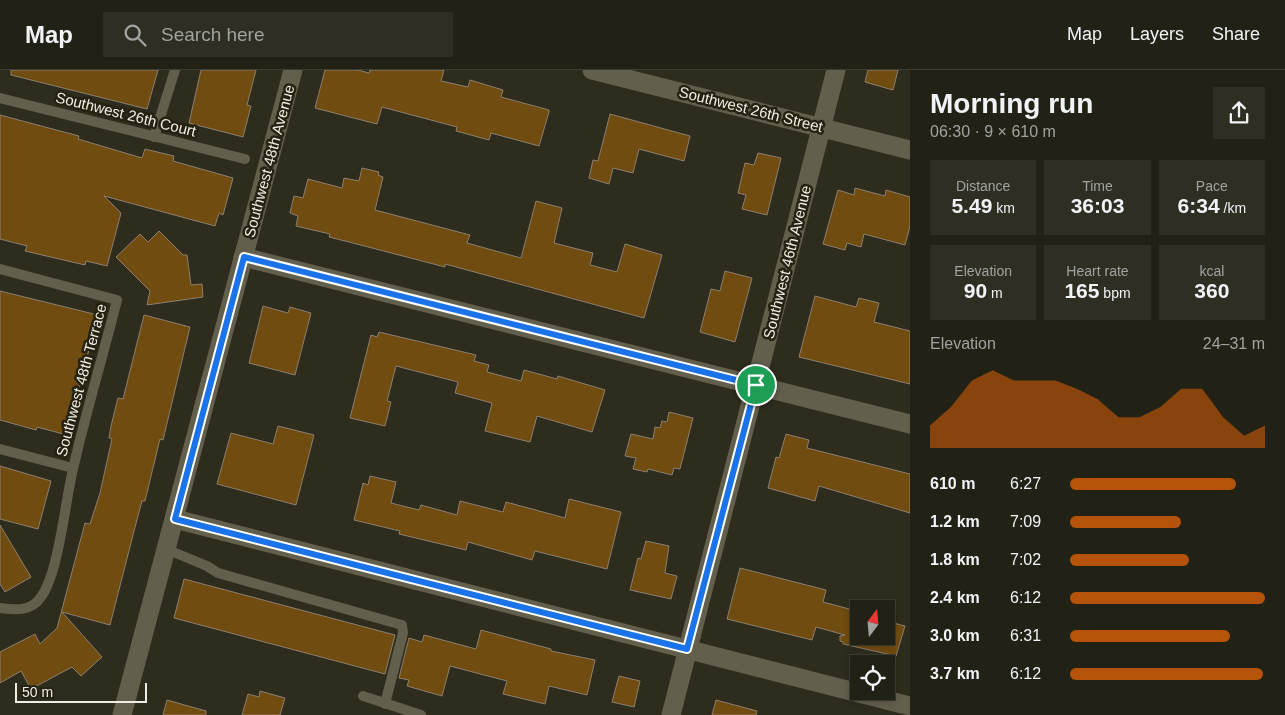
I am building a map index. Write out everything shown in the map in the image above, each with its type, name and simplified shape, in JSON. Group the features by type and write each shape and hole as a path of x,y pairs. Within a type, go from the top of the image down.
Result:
{"street":[{"name":"Southwest 48th Avenue","path":"122,715 293,70"},
{"name":"Southwest 26th Street","path":"592,70 821,126 910,150"},
{"name":"Southwest 46th Avenue","path":"671,715 836,70"},
{"path":"244,257 910,424"},
{"path":"175,519 910,706"}],"lane":[{"path":"154,137 175,70"},
{"name":"Southwest 26th Court","path":"0,98 245,159"},
{"name":"Southwest 48th Terrace","path":"0,269 117,300 73,468 53,570 42,597 33,606 16,610 0,608"},
{"path":"0,449 73,468"},
{"path":"166,549 207,566 218,573 402,625 403,633 385,704"},
{"path":"364,696 421,715"}],"building":[{"path":"11,70 158,70 147,109 11,75"},
{"path":"201,70 256,70 247,105 251,106 243,137 189,123"},
{"path":"325,70 358,70 369,73 370,70 444,70 441,81 468,87 470,80 503,90 501,97 549,110 549,112 539,146 491,133 489,140 456,131 457,127 382,107 377,124 315,108"},
{"path":"868,70 898,70 893,90 865,82"},
{"path":"610,114 690,136 684,161 639,149 633,173 613,168 609,184 589,178 593,160 598,161"},
{"path":"0,115 79,136 78,139 142,158 145,149 174,156 173,161 233,178 223,215 219,213 215,226 104,196 121,213 107,266 86,261 85,265 25,251 27,246 0,239"},
{"path":"758,153 781,158 767,215 742,209 746,195 738,193 745,163 754,165"},
{"path":"362,168 379,172 378,175 383,177 375,210 470,235 467,243 521,258 536,201 562,208 554,243 593,253 590,265 617,272 625,244 662,255 644,318 445,264 445,267 329,237 330,234 296,226 298,216 290,213 294,196 303,198 308,179 342,188 344,178 359,181"},
{"path":"855,188 885,196 886,190 910,197 910,226 905,245 864,234 861,247 847,243 845,250 823,244 838,190 854,195"},
{"path":"159,231 183,255 187,255 191,285 202,284 203,297 147,305 150,291 116,257 140,234 148,242"},
{"path":"725,271 752,278 735,342 700,332 711,289 720,291"},
{"path":"0,291 98,315 67,435 37,427 36,430 0,420"},
{"path":"815,296 856,307 859,298 879,303 874,322 910,331 910,384 799,357"},
{"path":"263,306 288,313 290,307 311,313 295,375 249,363"},
{"path":"144,315 190,327 163,440 160,439 145,501 142,501 110,625 62,612 102,657 81,676 72,667 31,689 21,671 0,683 0,652 35,634 40,644 57,628 85,523 90,524 100,493 112,439 109,438 111,426 118,398 123,399"},
{"path":"379,332 476,355 474,361 489,365 487,372 521,381 524,370 557,379 558,376 605,390 592,432 537,416 530,442 485,431 492,403 455,393 458,382 396,366 387,401 391,402 385,426 350,418 371,335 377,337"},
{"path":"669,412 693,418 680,469 674,468 672,475 648,469 647,472 633,469 636,458 625,456 631,434 653,439 655,427 660,428 662,421 667,422"},
{"path":"278,426 314,435 296,505 217,484 231,433 273,444"},
{"path":"786,434 809,440 807,448 910,474 910,513 819,486 815,501 768,488 776,457 779,458"},
{"path":"0,466 51,481 38,529 0,519"},
{"path":"370,476 396,482 391,503 419,510 421,505 457,515 460,501 503,512 506,502 565,518 569,499 621,512 607,569 535,551 532,560 468,542 466,550 399,534 400,531 354,520 363,483 368,485"},
{"path":"0,525 31,577 5,592 0,584"},
{"path":"646,541 669,546 665,573 677,576 671,599 630,590 638,558 641,559"},
{"path":"740,568 826,590 823,602 850,609 850,645 895,645 895,623 905,626 896,656 843,644 840,641 840,636 845,635 816,627 812,640 727,619"},
{"path":"184,579 395,635 385,674 174,618"},
{"path":"481,630 551,649 551,651 595,660 587,695 549,686 545,704 503,694 507,681 450,666 442,696 407,686 409,680 399,678 409,638 422,642 424,635 476,649"},
{"path":"619,676 640,681 634,707 612,702"},
{"path":"260,691 285,698 280,715 242,715 248,694 259,697"},
{"path":"167,700 206,711 206,715 163,715"},
{"path":"716,700 757,711 756,715 712,715"}],"route":[{"path":"244,257 756,385 687,649 175,519 244,257"}]}
